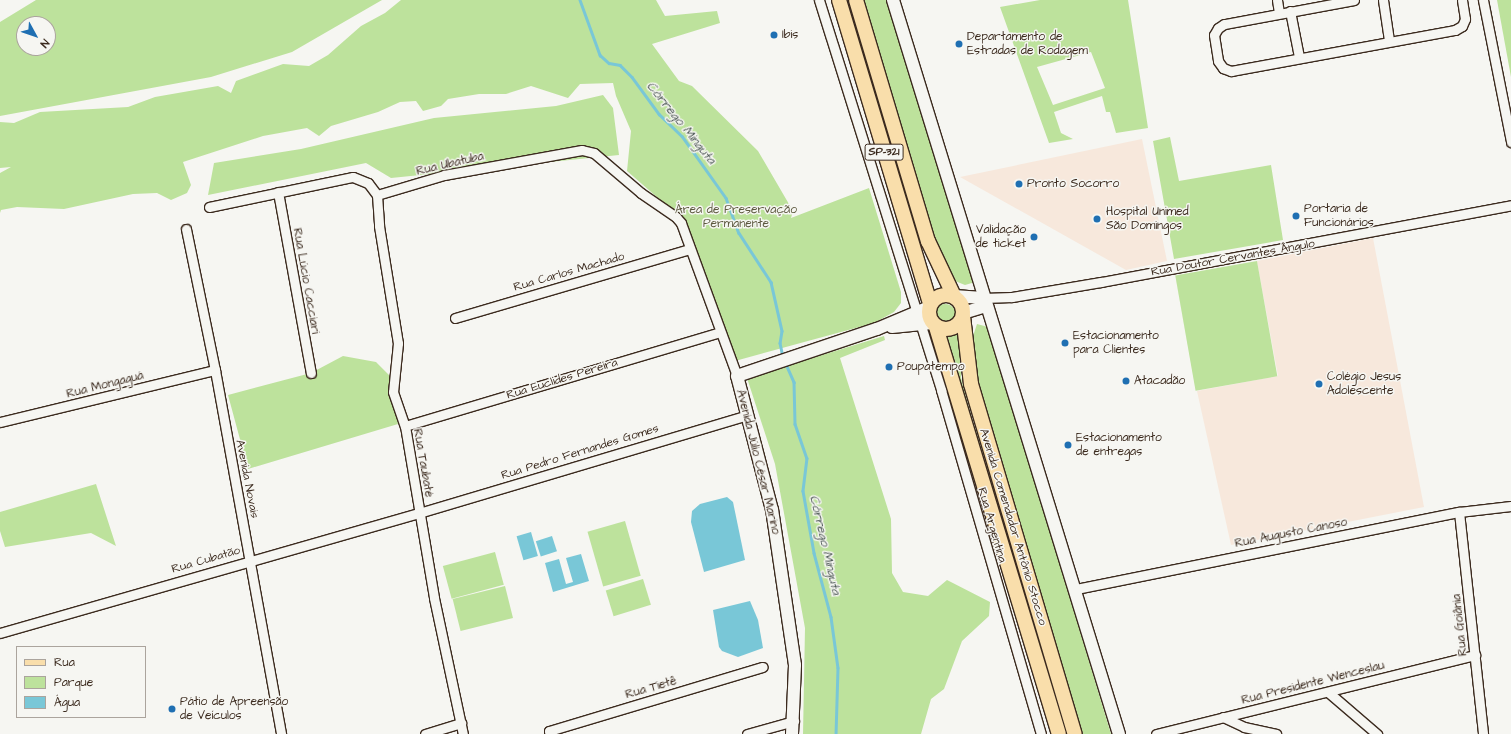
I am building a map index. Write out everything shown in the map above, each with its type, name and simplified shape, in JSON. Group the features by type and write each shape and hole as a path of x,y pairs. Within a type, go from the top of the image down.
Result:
{"main road":[{"name":"Avenida Comendador Antônio Stocco","path":"839,0 927,316 1059,734"},
{"name":"SP-321","path":"856,0 928,241 954,296"},
{"path":"943,295 954,296 961,304 963,315 958,325 950,329 927,316 943,295"},
{"name":"Avenida Comendador Antônio Stocco","path":"963,315 971,384 1075,734"}],"street":[{"name":"Rua Argentina","path":"819,0 927,316 1041,734"},
{"path":"893,0 984,302 1052,521 1076,589 1119,734"},
{"path":"1277,0 1279,13"},
{"path":"1354,0 1305,4 1290,11 1224,24 1218,28 1214,35 1218,62 1223,68 1230,71 1389,40 1455,30 1462,26 1465,19 1462,0"},
{"path":"1383,0 1389,40"},
{"path":"1483,0 1511,142"},
{"path":"1290,11 1299,57"},
{"name":"Rua Ubatuba","path":"377,195 444,175 582,150 594,153 640,192 676,217 681,223"},
{"path":"209,207 353,177 368,183 377,195"},
{"name":"Rua Lúcio Cacciari","path":"278,192 311,373"},
{"name":"Rua Taubaté","path":"377,195 379,226 398,342 393,392 405,426 434,598 464,734"},
{"name":"Rua Doutor Cervantes Ângulo","path":"984,302 1375,232 1511,205"},
{"name":"Avenida Júlio César Marino","path":"681,223 737,376 772,510 795,665 794,721 792,734"},
{"name":"Avenida Novais","path":"186,229 215,370 281,734"},
{"name":"Rua Carlos Machado","path":"455,318 690,249"},
{"path":"954,296 984,302"},
{"path":"963,315 984,302"},
{"path":"737,376 877,329 927,316"},
{"name":"Rua Euclides Pereira","path":"405,426 720,332"},
{"name":"Rua Mongaguá","path":"0,422 215,370"},
{"name":"Rua Pedro Fernandes Gomes","path":"419,513 748,415"},
{"name":"Rua Augusto Canoso","path":"1076,589 1460,512 1511,506"},
{"name":"Rua Goiânia","path":"1460,512 1483,734"},
{"name":"Rua Cubatão","path":"0,633 250,559 419,513"},
{"name":"Rua Presidente Wenceslau","path":"1156,734 1475,655"},
{"name":"Rua Tietê","path":"550,734 549,730 763,668"},
{"path":"1328,692 1377,734"},
{"path":"1223,717 1230,722 1276,734"},
{"path":"747,734 794,721"},
{"path":"425,734 461,723"}],"shaded area":[{"name":"Hospital Unimed São Domingos","path":"1142,139 1167,261 1126,270 960,177"},
{"name":"Colégio Jesus Adolescente","path":"1373,238 1424,507 1231,545 1197,391 1278,376 1257,261"}],"green space":[{"path":"36,0 382,0 292,52 211,77 0,116 0,22"},
{"name":"Área de Preservação Permanente","path":"401,0 656,0 665,16 717,11 720,23 652,44 679,81 692,86 758,151 793,211 791,218 869,188 901,292 901,303 894,312 874,323 735,361 681,218 627,171 631,131 616,96 613,83 580,84 568,98 531,86 506,94 479,94 448,99 441,106 423,111 416,101 400,102 378,112 331,126 319,136 307,128 263,136 183,162 191,185 187,193 171,200 157,193 133,194 64,209 17,207 1,210 0,213 0,173 11,167 0,168 0,122 14,123 40,112 128,107 155,97 218,86 231,93 236,81 283,64 309,66 328,55 361,26 385,13"},
{"path":"860,0 889,0 973,276 972,283 965,285 955,281 934,241"},
{"path":"1040,0 1128,0 1148,128 1116,133 1110,112 1106,112 1102,96 1054,112 1061,133 1073,139 1049,143 1000,7","holes":["1091,52 1105,88 1053,105 1037,67"]},
{"path":"1497,0 1511,0 1511,77"},
{"path":"603,95 613,108 619,155 391,178 366,163 208,195 214,163 301,149 434,118 556,106"},
{"path":"1170,137 1179,181 1271,165 1283,240 1174,259 1153,141"},
{"path":"1257,261 1277,376 1196,391 1175,275"},
{"path":"945,304 953,307 956,315 953,323 945,326 937,323 934,315 937,307"},
{"path":"977,324 988,327 1111,734 1081,734 976,381 973,336"},
{"path":"961,331 961,378 1069,734 1064,734 942,334"},
{"path":"884,336 885,340 840,358 891,519 892,573 903,592 928,596 947,580 990,602 989,616 962,641 944,689 931,699 921,734 803,734 805,628 775,464 747,378"},
{"path":"343,356 376,362 391,377 398,424 248,469 228,395 311,373"},
{"path":"96,484 116,546 91,533 5,547 0,531 0,512"},
{"path":"625,521 641,576 603,587 588,532"},
{"path":"495,552 504,585 452,599 443,566"},
{"path":"643,579 651,605 614,616 606,590"},
{"path":"505,586 513,618 461,631 453,599"}],"water":[{"path":"727,497 733,502 745,560 704,572 691,522 692,511 700,504"},
{"path":"531,532 538,556 523,560 517,536"},
{"path":"552,536 557,551 541,556 536,541"},
{"path":"581,554 589,581 553,592 545,563 559,559 566,584 573,582 566,558"},
{"path":"750,601 758,620 763,648 738,657 722,651 719,647 713,610"}],"waterway":[{"name":"Córrego Minguta","path":"580,0 600,55 609,63 620,65 632,77 659,114 682,136 726,198 739,233 771,282 782,331 780,343 783,357"},
{"name":"Córrego Minguta","path":"786,364 794,382 795,424 807,458 803,491 814,553 831,617 838,668 836,734"}],"place":[{"name":"Ibis","path":"774,35"},
{"name":"Departamento de Estradas de Rodagem","path":"959,44"},
{"name":"Pronto Socorro","path":"1019,184"},
{"name":"Portaria de Funcionários","path":"1296,216"},
{"name":"Hospital Unimed São Domingos","path":"1097,219"},
{"name":"Validação de ticket","path":"1034,237"},
{"name":"Estacionamento para Clientes","path":"1065,343"},
{"name":"Poupatempo","path":"889,367"},
{"name":"Atacadão","path":"1126,381"},
{"name":"Colégio Jesus Adolescente","path":"1319,384"},
{"name":"Estacionamento de entregas","path":"1068,445"},
{"name":"Pátio de Apreensão de Veículos","path":"172,709"}]}
